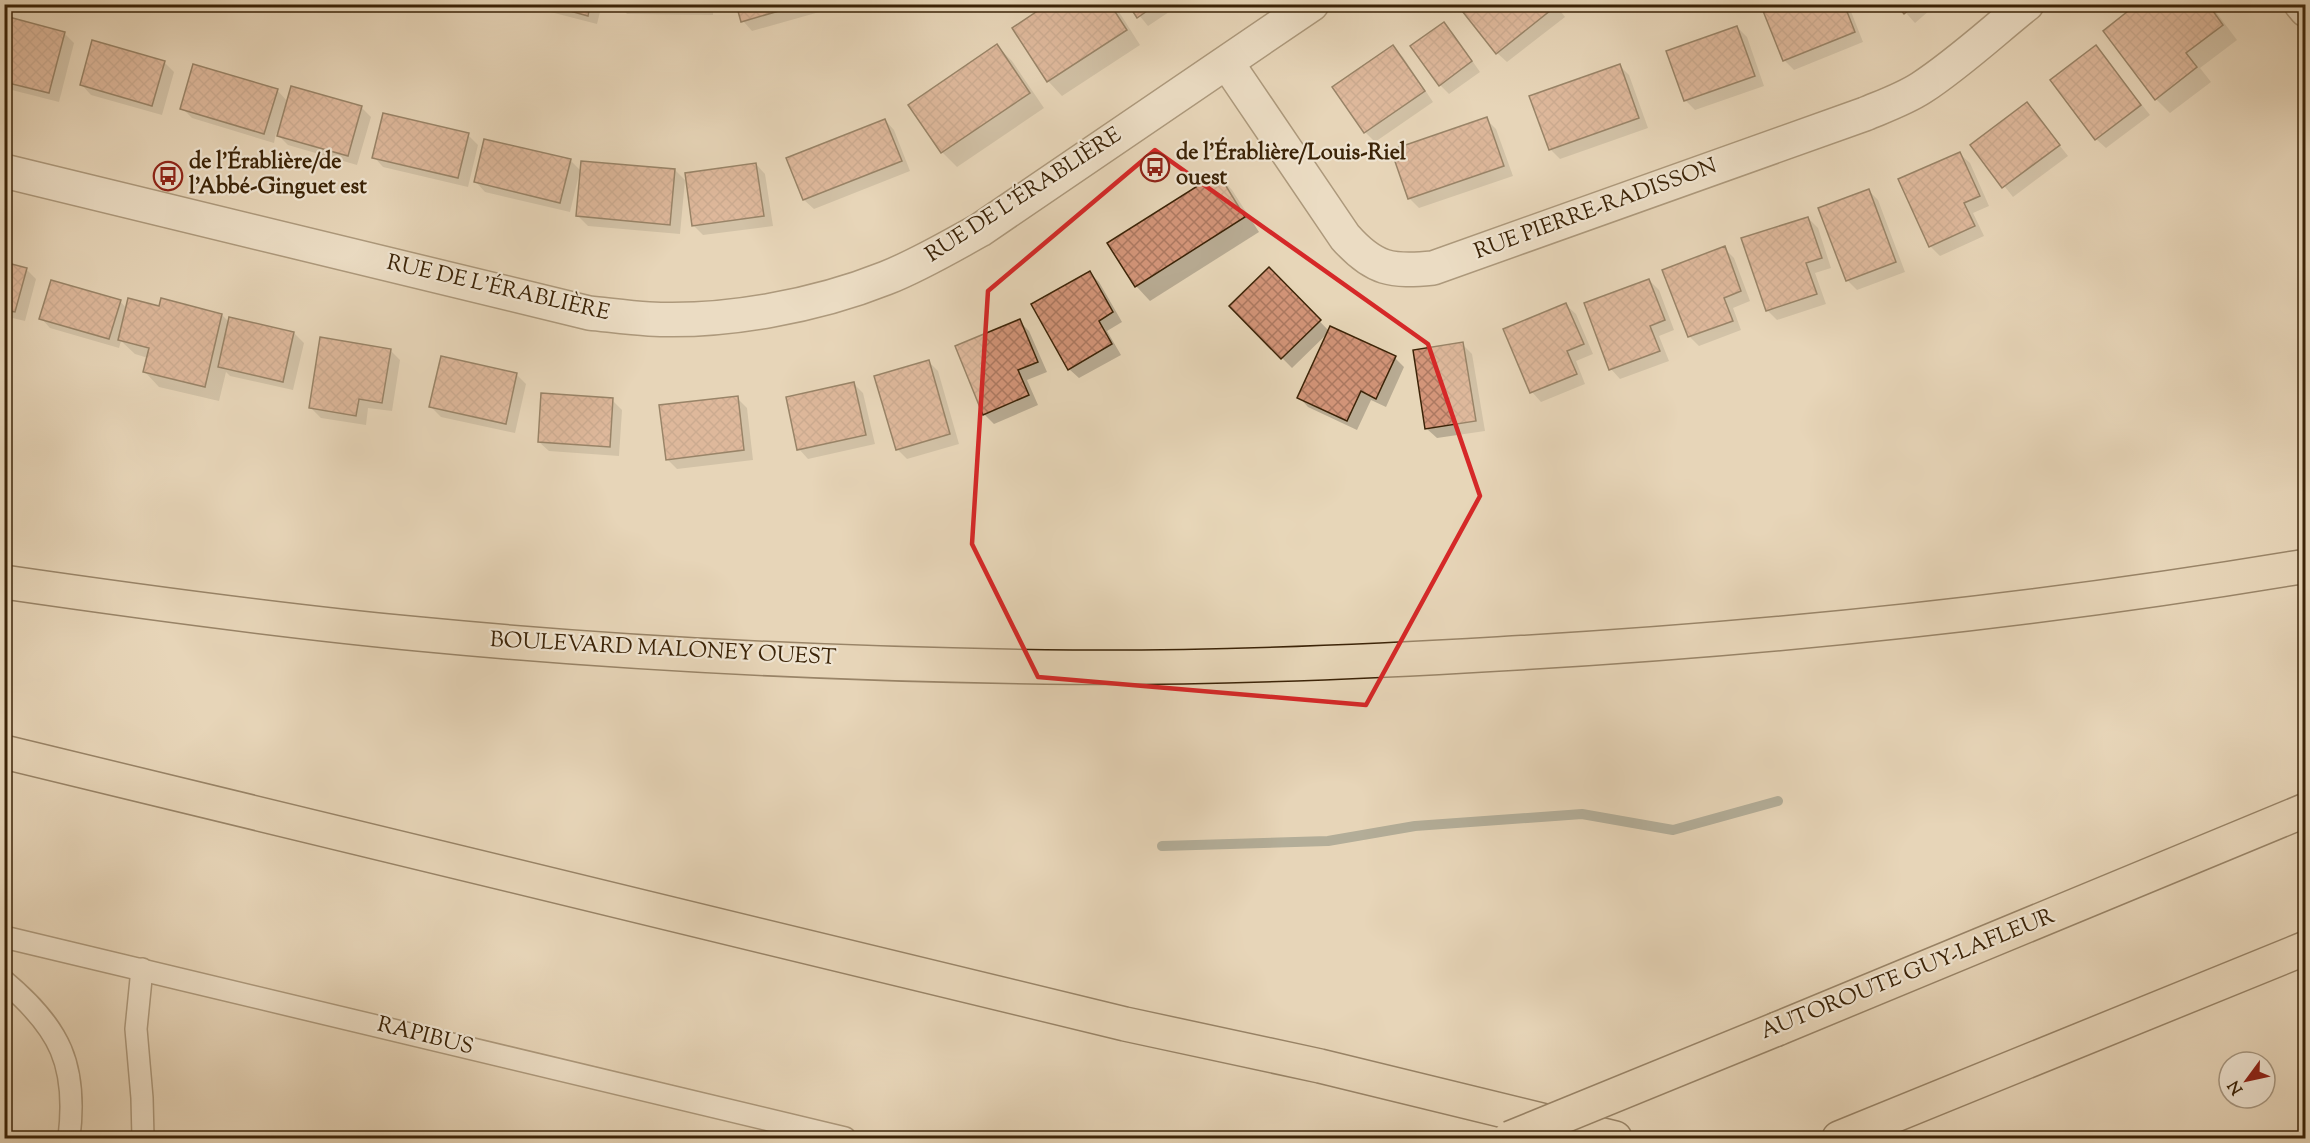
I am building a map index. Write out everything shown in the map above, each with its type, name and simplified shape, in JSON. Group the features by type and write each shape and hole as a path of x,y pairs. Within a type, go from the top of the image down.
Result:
{"highway":[{"name":"BOULEVARD MALONEY OUEST","path":"4,582 190,609 416,634 725,657 1048,667 1222,666 1583,650 1857,626 2123,594 2306,566"},
{"path":"4,752 1125,1024 1320,1066 1615,1138"},
{"name":"AUTOROUTE GUY-LAFLEUR","path":"1510,1138 2306,810"},
{"path":"1839,1138 2306,948"}],"street":[{"name":"RUE DE L'ÉRABLIÈRE","path":"4,171 589,313 649,319 708,318 826,298 886,278 936,255 980,230 1312,4"},
{"name":"RUE PIERRE-RADISSON","path":"1227,63 1345,237 1361,255 1380,265 1403,271 1433,268 1865,114 1919,89 2027,4"},
{"path":"2301,4 2306,10"}],"lane":[{"name":"RAPIBUS","path":"4,937 845,1138"},
{"path":"142,969 136,1029 143,1138"},
{"path":"4,981 45,1020 64,1055 72,1095 69,1138"}],"highlighted area":[{"path":"1155,150 1428,344 1480,496 1366,705 1038,677 972,544 988,291"}],"building":[{"path":"545,4 590,4 588,16"},
{"path":"615,4 704,4 704,6"},
{"path":"736,4 803,4 741,22"},
{"path":"1048,4 1110,4 1127,30 1047,82 1012,28"},
{"path":"1128,4 1157,4 1137,18"},
{"path":"1462,4 1555,4 1556,6 1496,54 1459,7"},
{"path":"1778,4 1844,4 1855,32 1783,61 1763,11"},
{"path":"1896,4 1916,4 1904,14"},
{"path":"2137,4 2150,4 2152,7 2156,4 2208,4 2223,25 2186,53 2197,67 2155,100 2103,31"},
{"path":"9,17 65,32 49,93 4,82 4,33"},
{"path":"1444,22 1472,61 1439,86 1410,46"},
{"path":"1737,26 1755,76 1684,101 1666,51"},
{"path":"92,40 165,61 152,106 80,85"},
{"path":"997,44 1030,93 941,153 908,105"},
{"path":"1393,45 1425,91 1364,133 1332,87"},
{"path":"2096,45 2141,105 2095,140 2050,80"},
{"path":"193,64 278,89 264,134 180,109"},
{"path":"1620,64 1639,118 1549,150 1529,96"},
{"path":"291,86 362,106 348,156 277,136"},
{"path":"2027,102 2060,145 2002,188 1970,145"},
{"path":"383,113 469,133 458,178 372,158"},
{"path":"1487,117 1504,166 1408,199 1391,150"},
{"path":"885,119 902,161 803,200 786,158"},
{"path":"484,139 571,159 560,203 474,182"},
{"path":"1960,152 1980,196 1964,203 1975,226 1929,247 1898,179"},
{"path":"581,161 675,169 670,225 576,216"},
{"path":"756,163 764,216 692,226 685,173"},
{"path":"1218,173 1245,217 1135,287 1107,243"},
{"path":"1869,189 1896,262 1846,281 1818,208"},
{"path":"1808,217 1822,258 1806,263 1817,294 1766,311 1741,238"},
{"path":"1725,246 1741,291 1724,298 1733,321 1688,337 1662,270"},
{"path":"4,262 27,268 15,312 4,310"},
{"path":"1269,267 1321,320 1281,359 1229,306"},
{"path":"1090,271 1113,312 1099,321 1112,344 1068,370 1031,304"},
{"path":"1649,279 1665,320 1650,326 1660,351 1609,370 1584,303"},
{"path":"51,280 121,300 109,339 39,319"},
{"path":"128,298 159,306 161,298 222,314 205,387 143,372 149,348 118,340"},
{"path":"1566,303 1584,344 1567,351 1577,374 1530,393 1503,329"},
{"path":"229,317 294,332 283,382 218,367"},
{"path":"1020,319 1038,362 1018,370 1029,395 983,415 955,346"},
{"path":"1330,326 1396,356 1376,399 1361,391 1347,421 1297,398"},
{"path":"320,337 391,349 382,403 359,399 356,416 309,408"},
{"path":"1463,342 1476,421 1425,429 1413,350"},
{"path":"441,356 517,373 506,424 429,407"},
{"path":"929,360 950,434 896,450 874,376"},
{"path":"854,382 866,435 797,450 786,397"},
{"path":"541,393 613,398 610,447 538,442"},
{"path":"738,396 744,450 666,460 659,405"}],"waterway":[{"path":"1162,846 1328,841 1415,826 1582,814 1673,830 1778,801"}],"place":[{"name":"de l'Érablière/Louis-Riel ouest","path":"1155,167"},
{"name":"de l'Érablière/de l'Abbé-Ginguet est","path":"168,176"}]}
